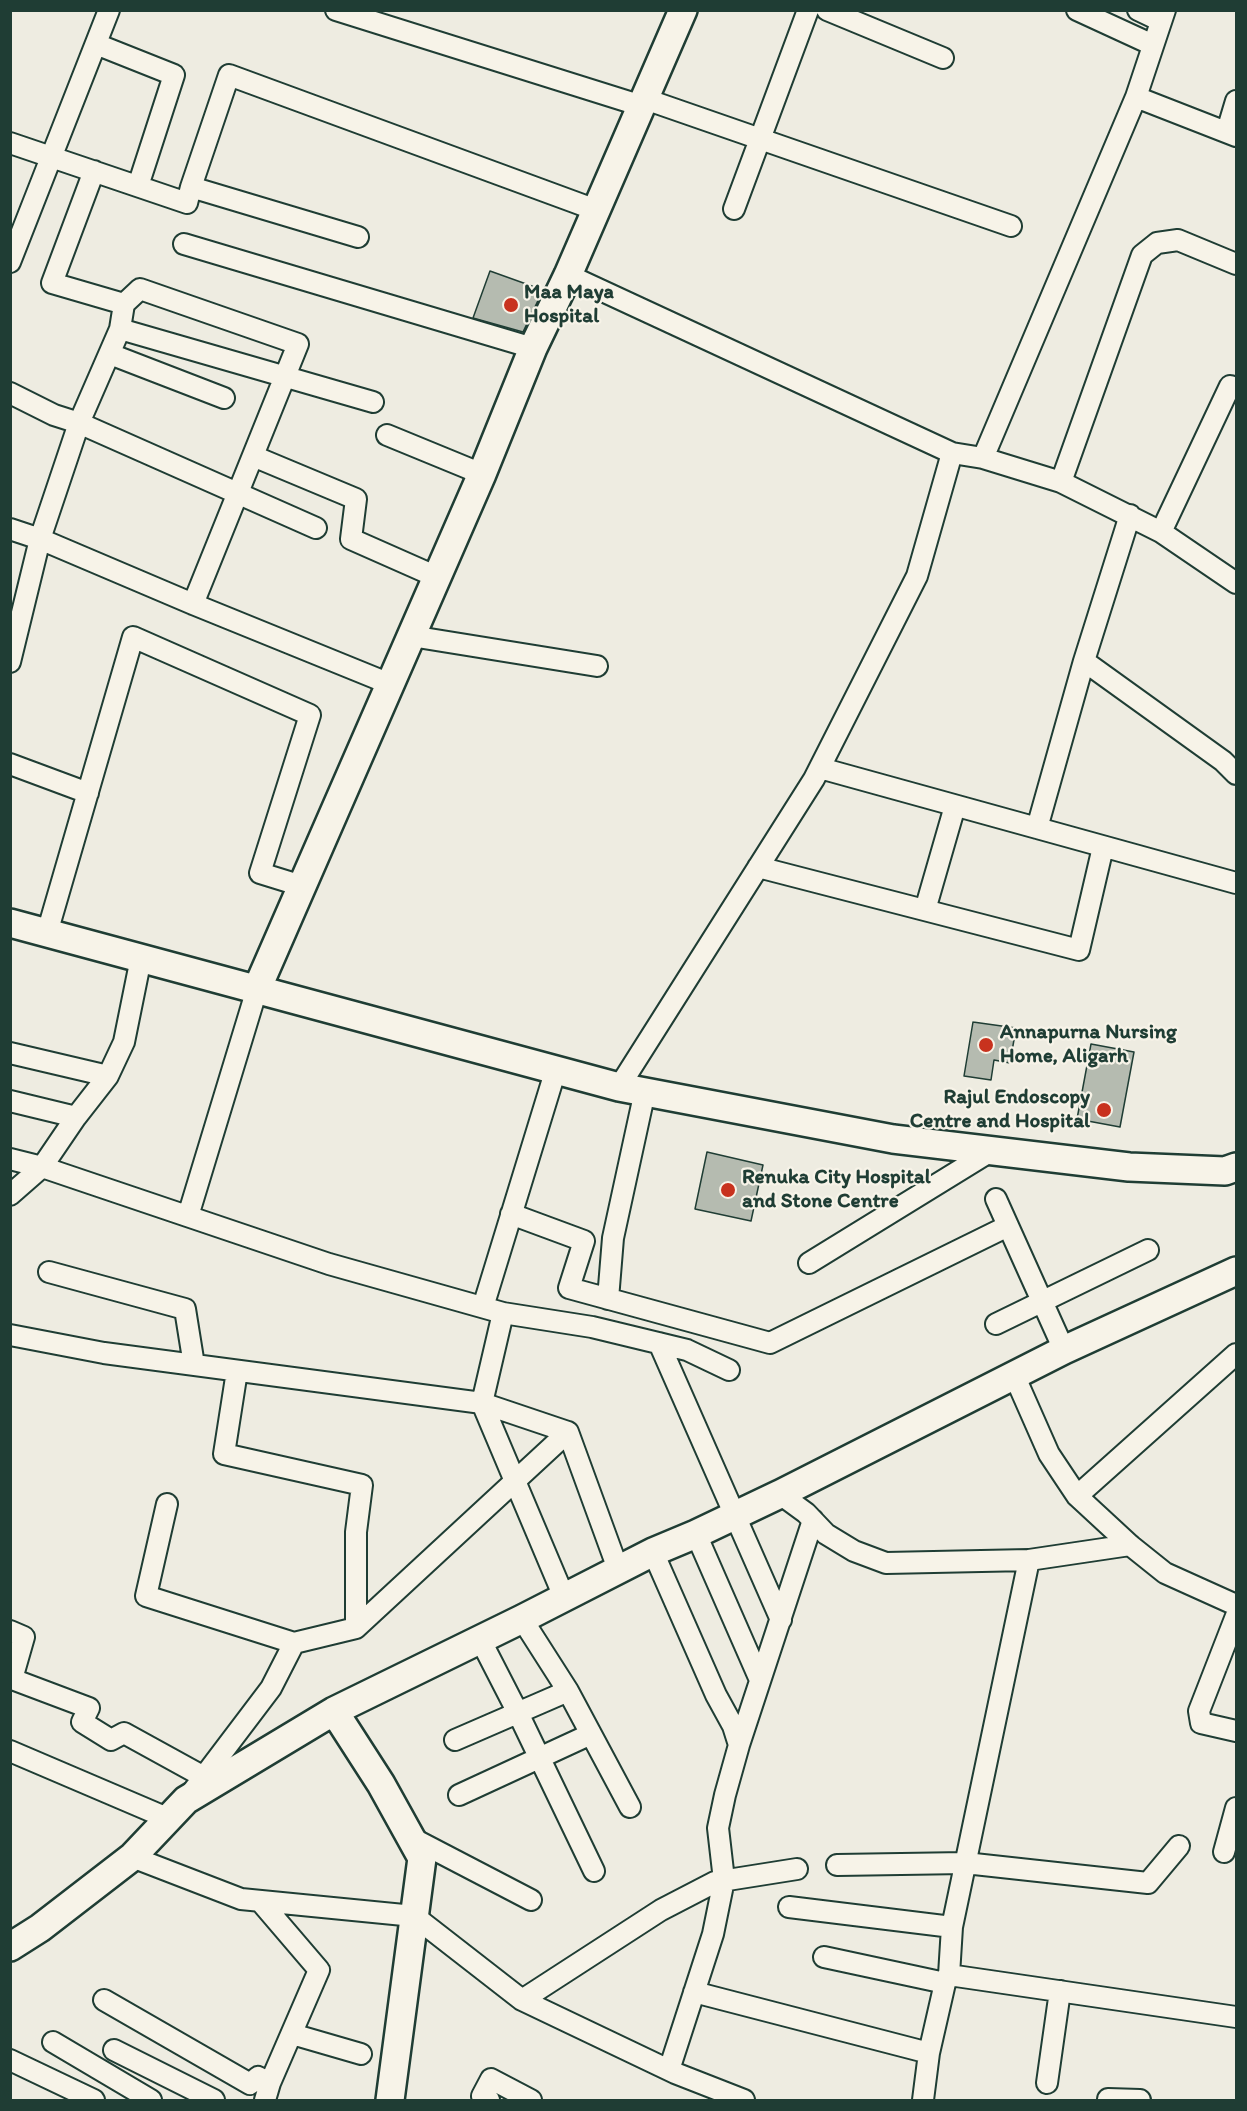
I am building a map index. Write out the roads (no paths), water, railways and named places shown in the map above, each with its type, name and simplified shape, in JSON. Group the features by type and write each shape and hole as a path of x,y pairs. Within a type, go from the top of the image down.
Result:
{"street":[{"path":"10,262 109,10"},
{"path":"336,10 760,139 1011,226"},
{"path":"188,1216 257,989 482,474 533,348 568,275 683,10"},
{"path":"734,209 808,10"},
{"path":"827,10 943,58"},
{"path":"1077,10 1153,45"},
{"path":"983,458 1136,97 1163,16 1138,10"},
{"path":"96,45 174,75 138,186"},
{"path":"10,143 187,203 229,75 596,210"},
{"path":"1136,97 1232,134 1236,101"},
{"path":"94,171 52,283 124,304"},
{"path":"191,187 358,237"},
{"path":"1061,482 1142,255 1157,243 1178,240 1236,264"},
{"path":"184,243 533,348"},
{"path":"568,275 952,453 983,458 1061,482 1161,532 1236,583"},
{"path":"11,651 40,539 79,423 120,329 124,304 141,289 298,344 193,604"},
{"path":"120,329 373,402"},
{"path":"110,354 224,398"},
{"path":"1161,532 1230,386 1236,388"},
{"path":"10,393 54,415 79,423 316,528"},
{"path":"387,435 482,474"},
{"path":"619,1086 820,768 917,576 952,453"},
{"path":"253,456 356,499 351,539 437,577"},
{"path":"1037,828 1084,661 1130,515"},
{"path":"10,529 40,539 390,684"},
{"path":"411,636 597,666"},
{"path":"47,933 133,637 310,715 260,873 302,886"},
{"path":"1084,661 1223,761 1236,774"},
{"path":"10,764 88,793"},
{"path":"820,768 1236,884"},
{"path":"925,910 956,806"},
{"path":"758,867 1079,950 1103,847"},
{"path":"10,923 645,1092 893,1139 1129,1167 1233,1172"},
{"path":"10,1195 42,1167 76,1117 108,1076 124,1042 141,958"},
{"path":"10,1053 108,1076"},
{"path":"483,1307 556,1069"},
{"path":"608,1299 613,1238 645,1092"},
{"path":"10,1101 76,1117"},
{"path":"809,1263 991,1151"},
{"path":"10,1159 42,1167 329,1264 503,1313 592,1327 687,1350 729,1370"},
{"path":"996,1199 1064,1350"},
{"path":"511,1214 584,1241 569,1288 770,1343 1008,1227"},
{"path":"996,1324 1148,1250"},
{"path":"177,1809 334,1711 618,1569 780,1494 1015,1377 1064,1350 1236,1271"},
{"path":"49,1272 185,1309 195,1365"},
{"path":"503,1313 482,1403 564,1597"},
{"path":"10,1335 104,1353 482,1403 568,1432"},
{"path":"658,1343 781,1620"},
{"path":"1077,1496 1236,1354"},
{"path":"237,1371 224,1454 362,1485 356,1532 356,1628"},
{"path":"1015,1377 1049,1454 1077,1496 1165,1574 1236,1605"},
{"path":"167,1504 146,1596 294,1643 356,1628 568,1432"},
{"path":"568,1432 618,1569"},
{"path":"780,1494 813,1520 826,1534 854,1551 886,1563 1029,1560 1130,1545"},
{"path":"669,2070 712,1934 724,1880 718,1828 725,1795 739,1745 813,1520"},
{"path":"696,1534 760,1680"},
{"path":"653,1552 716,1695 733,1726 739,1745"},
{"path":"923,2100 929,2053 947,1979 952,1927 1029,1560"},
{"path":"1236,1616 1199,1711 1201,1723 1236,1731"},
{"path":"522,1619 568,1691 630,1807"},
{"path":"10,1631 24,1637 12,1679 89,1708 82,1722 111,1740 124,1733 204,1777"},
{"path":"480,1639 594,1871"},
{"path":"10,1947 40,1928 132,1857 177,1809 204,1777 270,1688 294,1643"},
{"path":"455,1740 568,1691"},
{"path":"334,1711 381,1784 422,1858 390,2100"},
{"path":"459,1795 591,1734"},
{"path":"10,1751 177,1809"},
{"path":"1224,1852 1236,1808"},
{"path":"410,1837 531,1900"},
{"path":"837,1865 965,1863 1148,1883 1179,1846"},
{"path":"132,1857 241,1899 414,1916 522,2000 669,2070 715,2096 744,2100"},
{"path":"522,2000 661,1910 715,1882 797,1869"},
{"path":"260,1901 319,1970 268,2092"},
{"path":"789,1907 952,1927"},
{"path":"824,1957 947,1979 1060,1991 1236,2017"},
{"path":"1047,2083 1060,1991"},
{"path":"694,1992 929,2053"},
{"path":"104,2000 250,2084 258,2077 268,2092"},
{"path":"292,2034 361,2054"},
{"path":"53,2042 151,2100"},
{"path":"114,2050 214,2100"},
{"path":"10,2060 94,2100"},
{"path":"489,2100 482,2097 491,2079 531,2100"},
{"path":"1108,2098 1140,2100"}],"place":[{"name":"Maa Maya Hospital","path":"511,305"},
{"name":"Annapurna Nursing Home, Aligarh","path":"986,1045"},
{"name":"Rajul Endoscopy Centre and Hospital","path":"1104,1110"},
{"name":"Renuka City Hospital and Stone Centre","path":"728,1190"}]}
